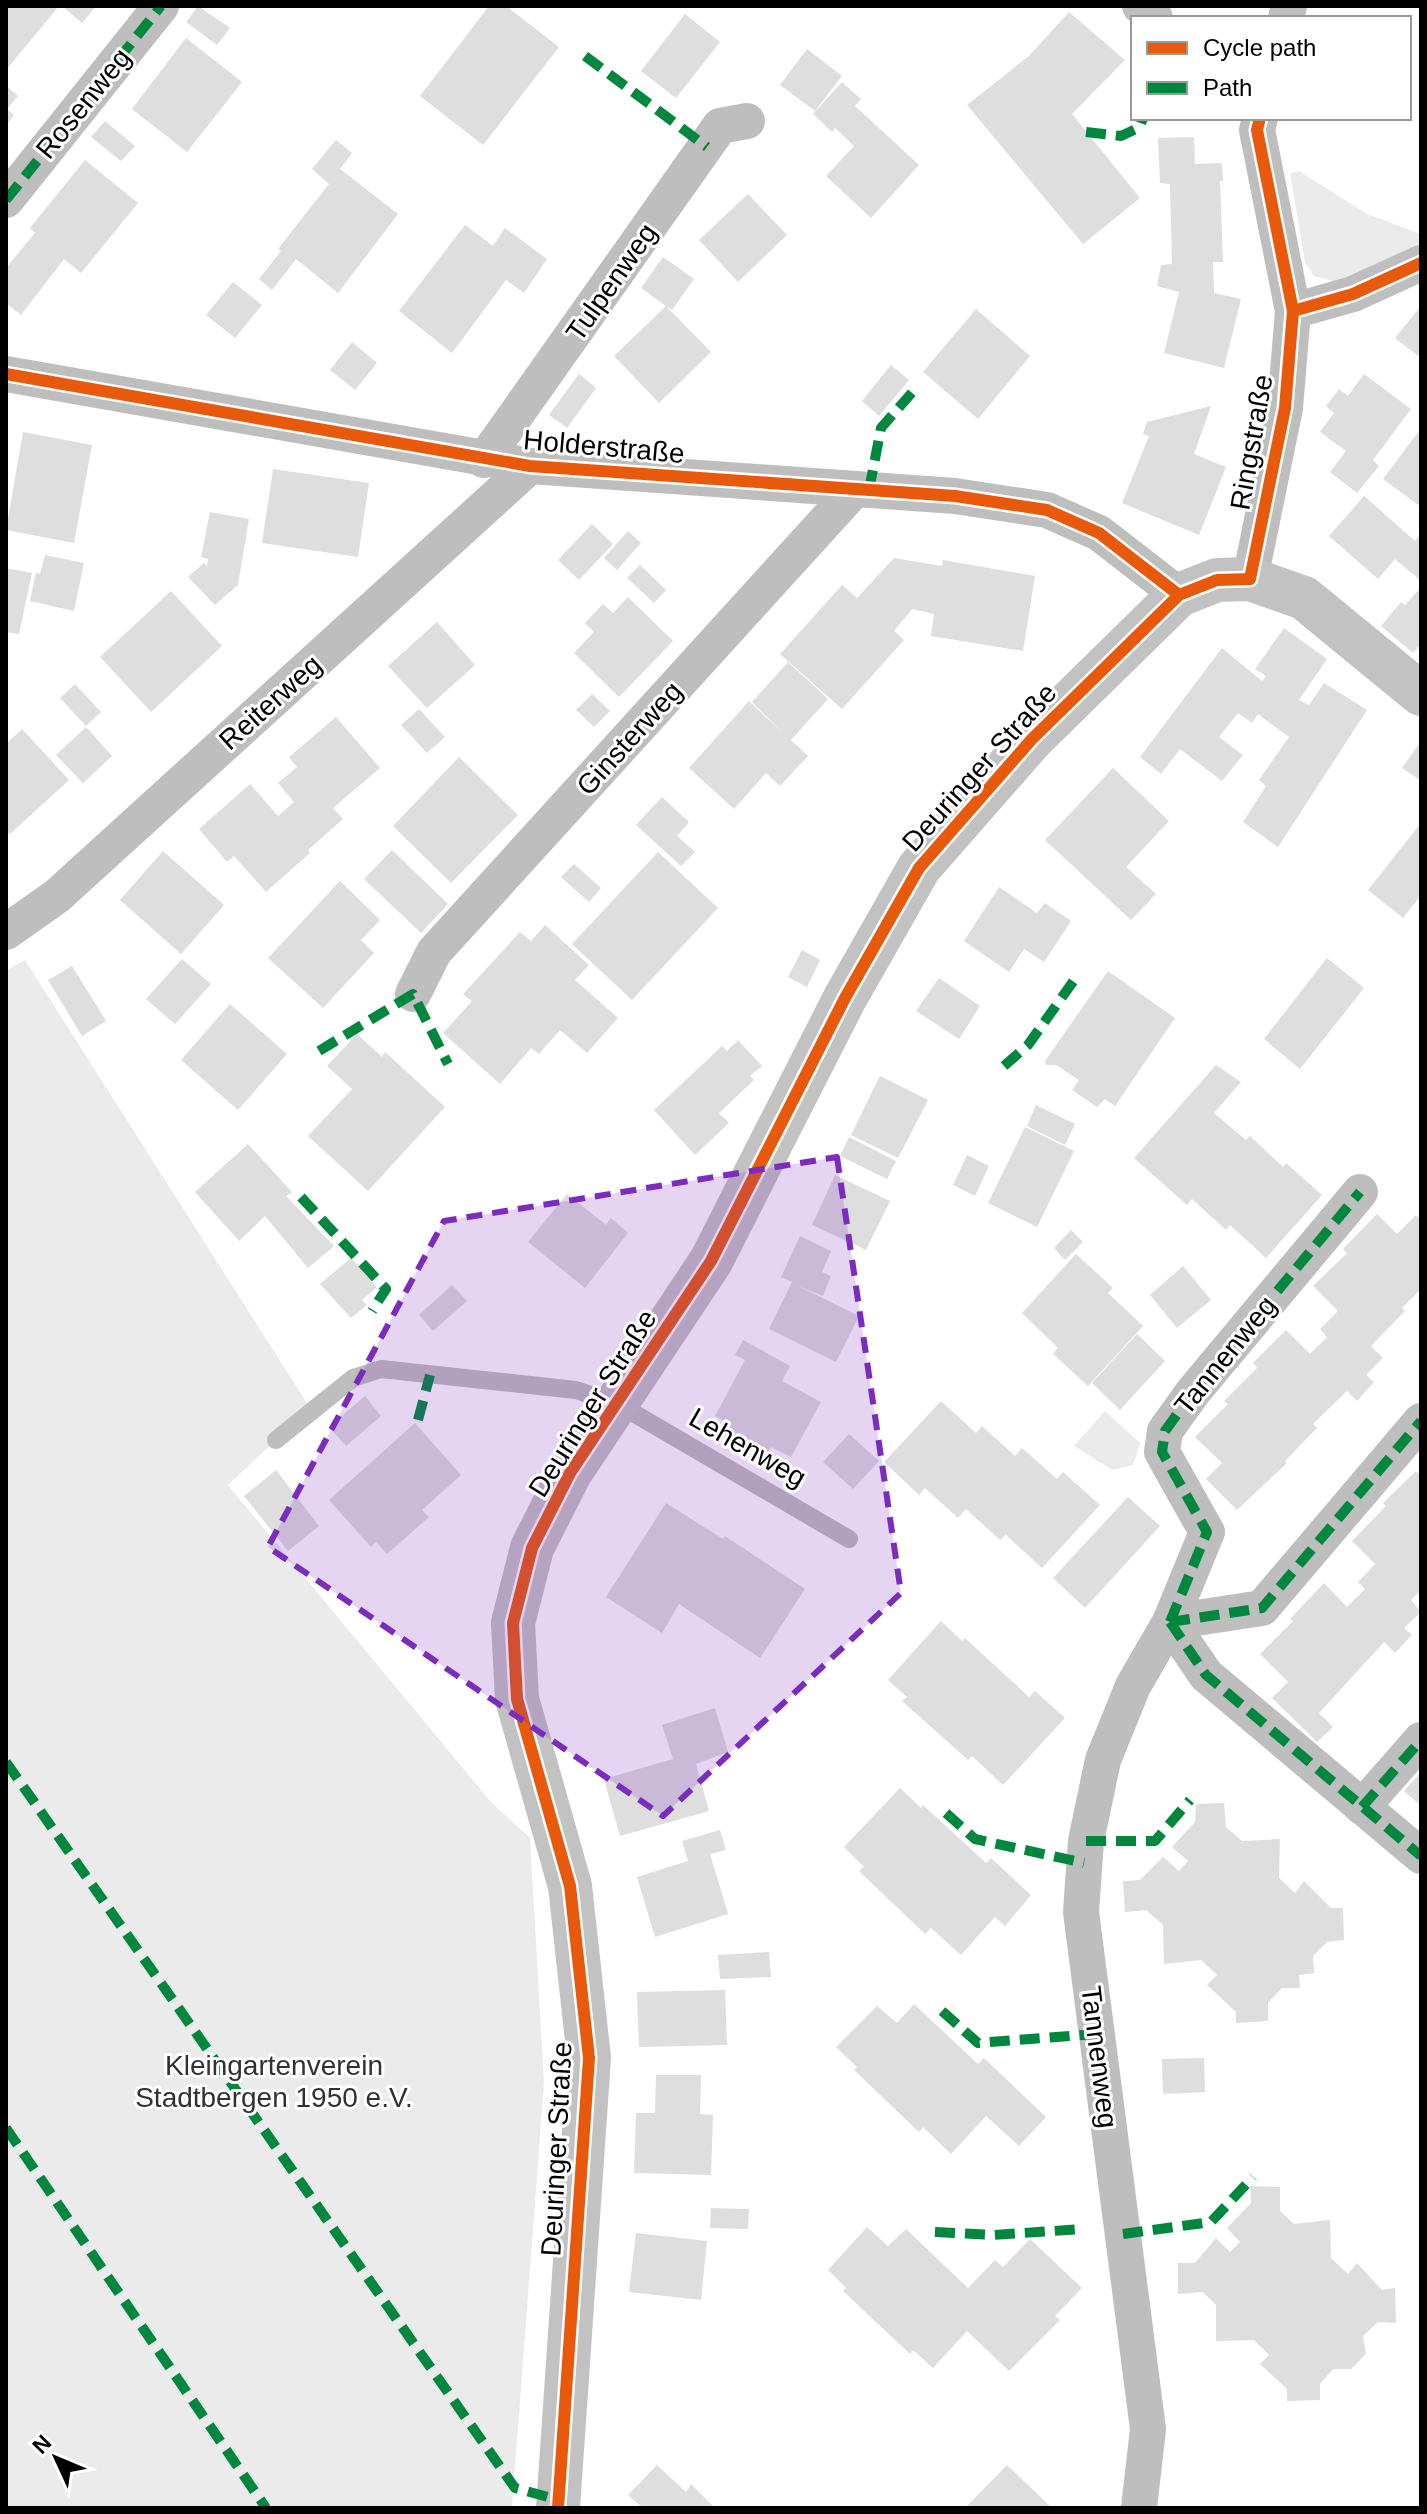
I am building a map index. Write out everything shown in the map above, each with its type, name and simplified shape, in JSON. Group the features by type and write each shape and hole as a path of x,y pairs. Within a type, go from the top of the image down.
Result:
{"street":[{"name":"Rosenweg","path":"6,200 161,6"},
{"name":"Tulpenweg","path":"484,460 720,126 747,121"},
{"name":"Ringstraße","path":"1250,579 1285,408 1293,311 1255,122"},
{"path":"1293,311 1353,294 1421,263"},
{"name":"Holderstraße","path":"6,374 484,460 530,466 955,496 1047,510 1099,533 1179,595"},
{"name":"Reiterweg","path":"6,932 57,896 530,466"},
{"name":"Ginsterweg","path":"413,994 434,952 855,489"},
{"path":"1250,579 1304,598 1421,694"},
{"name":"Deuringer Straße","path":"558,2508 589,2058 570,1886 517,1699 513,1623 532,1548 570,1473 711,1261 845,998 919,868 1032,739 1179,595 1217,580 1250,579"},
{"name":"Tannenweg","path":"1139,2508 1148,2429 1081,1912 1086,1841 1103,1760 1133,1686 1170,1622 1207,1532 1162,1452 1165,1431 1193,1392 1360,1192"},
{"path":"1421,1421 1262,1608 1170,1622 1206,1675 1421,1856"},
{"path":"1362,1807 1421,1740"}],"lane":[{"name":"Lehenweg","path":"276,1440 353,1378 381,1369 576,1390 618,1404 849,1539"}],"highlighted area":[{"path":"837,1157 901,1593 663,1816 268,1547 444,1221"}],"green space":[{"path":"1299,171 1367,214 1421,234 1421,245 1336,282 1314,276 1305,262 1290,173"},
{"name":"Kleingartenverein Stadtbergen 1950 e.V.","path":"25,960 312,1411 228,1485 491,1802 530,1838 544,2082 512,2508 6,2508 6,971"},
{"path":"1105,1411 1140,1443 1133,1465 1112,1470 1074,1446"}],"building":[{"path":"6,6 59,6 6,70"},
{"path":"62,6 96,6 82,23"},
{"path":"198,6 230,28 217,45 186,22"},
{"path":"489,6 506,6 559,47 483,145 420,96"},
{"path":"1069,12 1125,60 1072,114 1140,198 1083,244 967,105 1029,56"},
{"path":"685,14 720,42 676,98 641,71"},
{"path":"186,38 242,82 187,152 132,109"},
{"path":"807,49 842,76 815,111 780,85"},
{"path":"842,82 861,99 855,106 919,165 871,218 826,176 854,146 835,128 832,132 813,114"},
{"path":"6,86 18,96 7,109 14,115 6,125"},
{"path":"105,121 135,146 121,161 91,137"},
{"path":"1194,137 1195,164 1222,163 1223,262 1213,262 1214,293 1241,299 1224,368 1164,353 1179,292 1157,286 1161,265 1172,264 1170,184 1160,183 1158,138"},
{"path":"336,140 352,153 340,169 398,214 338,293 296,259 272,290 259,279 281,251 278,249 329,184 312,169"},
{"path":"85,160 138,203 81,273 64,259 21,315 6,303 6,268 35,233 30,228"},
{"path":"748,194 787,235 738,282 699,240"},
{"path":"465,225 493,246 505,228 547,259 524,293 506,280 452,353 399,311"},
{"path":"663,257 694,279 672,310 641,288"},
{"path":"233,282 262,305 235,338 206,315"},
{"path":"666,306 711,352 659,403 614,356"},
{"path":"1421,306 1421,358 1395,338"},
{"path":"976,309 1030,356 978,419 923,372"},
{"path":"352,342 377,363 355,390 330,370"},
{"path":"891,365 909,380 879,416 862,401"},
{"path":"579,374 596,388 567,428 549,415"},
{"path":"1364,374 1411,409 1373,460 1379,466 1357,493 1330,472 1346,451 1320,432 1334,413 1326,406 1339,389 1348,396"},
{"path":"1211,406 1194,454 1226,467 1199,535 1122,503 1149,436 1143,434 1147,422"},
{"path":"1419,431 1421,433 1421,507 1383,479"},
{"path":"23,432 92,445 74,543 6,530"},
{"path":"273,469 369,483 358,557 262,543"},
{"path":"1364,496 1415,541 1421,533 1421,581 1395,559 1378,579 1329,536"},
{"path":"210,512 249,519 238,585 215,605 188,577 204,563 207,566 208,559 201,557"},
{"path":"592,524 613,544 579,580 558,560"},
{"path":"628,531 641,543 617,570 604,558"},
{"path":"45,555 84,563 74,611 30,601 36,573 40,574"},
{"path":"894,558 942,566 943,560 1035,576 1023,651 931,636 934,614 912,609 894,631 904,640 842,709 780,654 842,585 857,598"},
{"path":"640,565 666,590 654,603 627,578"},
{"path":"6,568 32,573 19,634 6,632"},
{"path":"1421,587 1421,644 1413,653 1381,626 1401,602 1405,605"},
{"path":"171,591 222,646 151,712 100,657"},
{"path":"628,597 673,641 619,697 574,653 594,632 585,623 603,604 613,613"},
{"path":"437,622 475,665 427,708 388,666"},
{"path":"1284,628 1327,659 1299,700 1309,705 1324,683 1367,710 1278,847 1243,822 1266,786 1259,780 1289,737 1258,714 1252,723 1238,713 1219,737 1243,755 1222,781 1180,749 1161,774 1140,757 1222,648 1262,681 1266,676 1255,669"},
{"path":"788,662 828,699 791,740 808,756 780,786 766,773 734,809 689,768 749,701 783,733 752,702"},
{"path":"75,684 101,712 86,726 60,698"},
{"path":"592,694 610,711 594,727 576,710"},
{"path":"419,709 445,737 427,753 401,725"},
{"path":"336,717 380,768 333,808 343,819 266,892 234,856 227,862 199,829 250,784 278,816 294,802 278,783 297,767 289,757"},
{"path":"86,727 112,756 83,783 56,755"},
{"path":"22,729 69,780 10,834 6,830 6,744"},
{"path":"1419,744 1421,746 1421,781 1402,768"},
{"path":"459,757 518,815 451,883 393,826"},
{"path":"1113,768 1169,821 1126,867 1156,894 1131,920 1045,840"},
{"path":"662,797 689,822 677,836 695,852 681,866 636,825"},
{"path":"1421,823 1421,895 1403,918 1368,890"},
{"path":"392,850 448,904 421,933 364,879"},
{"path":"163,851 224,905 181,954 120,900"},
{"path":"658,852 718,908 632,1000 572,944"},
{"path":"574,864 601,888 589,902 561,877"},
{"path":"340,881 380,920 361,940 374,953 323,1008 268,958"},
{"path":"999,887 1037,913 1045,903 1071,921 1044,962 1024,949 1009,972 964,941"},
{"path":"545,925 589,965 575,980 618,1018 587,1053 560,1030 539,1054 531,1048 500,1084 443,1033 472,1001 463,994 520,932 531,941"},
{"path":"802,950 820,960 807,987 788,977"},
{"path":"1327,958 1364,988 1300,1069 1264,1039"},
{"path":"182,959 211,984 175,1024 146,999"},
{"path":"72,966 106,1021 82,1036 48,980"},
{"path":"1108,971 1175,1018 1115,1106 1105,1099 1097,1107 1072,1090 1079,1080 1056,1065 1046,1065 1045,1061"},
{"path":"939,978 980,1006 959,1039 916,1011"},
{"path":"230,1004 287,1054 238,1110 181,1060"},
{"path":"357,1034 382,1057 385,1052 445,1107 368,1191 308,1136 352,1089 327,1066"},
{"path":"738,1040 762,1066 750,1076 754,1080 719,1113 729,1123 695,1155 654,1110 722,1046 727,1051"},
{"path":"1216,1065 1241,1082 1214,1113 1246,1140 1250,1136 1283,1167 1286,1163 1322,1195 1266,1258 1230,1225 1226,1230 1192,1199 1187,1205 1134,1158"},
{"path":"880,1076 928,1100 898,1158 851,1135"},
{"path":"1036,1105 1075,1124 1065,1145 1027,1126"},
{"path":"1025,1127 1074,1151 1037,1227 988,1203"},
{"path":"849,1137 896,1161 887,1179 840,1156"},
{"path":"248,1144 292,1192 286,1196 334,1246 308,1268 265,1216 239,1241 195,1192"},
{"path":"967,1155 989,1166 975,1196 953,1185"},
{"path":"835,1175 890,1201 866,1250 812,1225"},
{"path":"567,1194 606,1225 611,1218 628,1233 585,1288 528,1242"},
{"path":"1377,1214 1397,1234 1416,1215 1421,1220 1421,1289 1402,1308 1405,1311 1371,1346 1383,1358 1366,1375 1374,1382 1357,1401 1347,1391 1313,1424 1317,1428 1285,1461 1287,1463 1237,1510 1206,1479 1222,1463 1195,1437 1228,1404 1224,1401 1257,1368 1253,1363 1286,1330 1310,1354 1327,1337 1320,1329 1338,1311 1313,1286 1347,1253 1343,1249"},
{"path":"1071,1230 1083,1242 1065,1260 1054,1248"},
{"path":"800,1236 831,1251 822,1272 831,1276 823,1296 798,1286 859,1316 836,1362 769,1329 792,1282 781,1277"},
{"path":"1076,1254 1113,1288 1108,1293 1143,1326 1088,1386 1053,1354 1058,1348 1022,1313"},
{"path":"351,1258 377,1287 362,1300 367,1305 351,1318 320,1284"},
{"path":"1183,1266 1211,1300 1177,1328 1150,1295"},
{"path":"452,1285 467,1301 433,1331 419,1315"},
{"path":"1137,1334 1165,1361 1120,1410 1092,1383"},
{"path":"743,1340 790,1366 782,1381 821,1402 791,1457 771,1447 767,1454 727,1432 731,1425 715,1416 745,1360 735,1355"},
{"path":"365,1396 381,1416 346,1446 329,1427"},
{"path":"941,1401 976,1433 982,1426 1015,1456 1022,1448 1057,1479 1063,1472 1100,1505 1042,1568 1006,1535 1000,1540 966,1509 958,1518 925,1488 919,1495 884,1462"},
{"path":"415,1423 461,1475 422,1510 429,1517 387,1554 376,1542 371,1547 329,1500"},
{"path":"849,1434 879,1461 853,1489 823,1462"},
{"path":"276,1470 319,1526 288,1551 244,1496"},
{"path":"1416,1471 1421,1476 1421,1590 1411,1600 1421,1612 1404,1628 1412,1635 1395,1653 1384,1642 1319,1713 1333,1727 1317,1742 1272,1698 1288,1682 1260,1654 1293,1621 1290,1619 1324,1583 1347,1607 1365,1589 1358,1582 1375,1564 1352,1541 1386,1506 1383,1503"},
{"path":"1128,1497 1160,1526 1085,1608 1053,1578"},
{"path":"666,1503 723,1539 725,1536 805,1589 760,1658 679,1604 662,1633 606,1597"},
{"path":"941,1621 962,1641 965,1638 1029,1697 1035,1691 1065,1718 1003,1785 972,1756 968,1760 902,1701 907,1697 888,1680"},
{"path":"715,1708 728,1752 696,1764 709,1811 620,1836 604,1779 673,1759 662,1725"},
{"path":"1421,1772 1421,1806 1404,1791"},
{"path":"900,1788 986,1863 991,1858 1031,1895 1005,1926 995,1917 961,1955 931,1928 925,1934 859,1871 864,1867 844,1847"},
{"path":"1224,1803 1226,1827 1242,1841 1280,1839 1279,1878 1295,1893 1304,1881 1331,1908 1343,1908 1344,1940 1327,1942 1313,1956 1314,1973 1299,1975 1300,1988 1282,1988 1268,2003 1268,2021 1236,2023 1236,2012 1207,1985 1217,1975 1201,1960 1164,1964 1163,1925 1146,1910 1125,1912 1123,1881 1140,1880 1163,1857 1179,1871 1188,1861 1172,1847 1195,1822 1196,1804"},
{"path":"720,1830 726,1850 710,1854 728,1914 655,1937 637,1877 688,1861 682,1841"},
{"path":"769,1952 771,1977 720,1979 718,1955"},
{"path":"725,1990 727,2045 639,2047 637,1992"},
{"path":"914,2004 978,2064 984,2058 1046,2117 1019,2146 986,2116 951,2154 923,2127 919,2132 854,2070 857,2067 836,2047 877,2006 897,2023"},
{"path":"1204,2058 1205,2092 1163,2094 1162,2059"},
{"path":"656,2075 701,2075 700,2114 713,2115 711,2175 634,2173 636,2113 655,2113"},
{"path":"1250,2186 1280,2187 1280,2211 1294,2224 1330,2220 1331,2258 1348,2274 1357,2263 1382,2290 1395,2288 1396,2323 1378,2322 1363,2336 1366,2354 1351,2369 1333,2369 1320,2384 1320,2400 1287,2401 1287,2389 1260,2364 1269,2355 1254,2340 1216,2341 1216,2305 1203,2292 1178,2294 1178,2263 1195,2263 1216,2238 1230,2252 1240,2242 1227,2228 1251,2203"},
{"path":"711,2208 749,2209 748,2229 710,2228"},
{"path":"867,2227 888,2246 906,2229 968,2288 995,2260 1003,2267 1030,2239 1082,2288 1055,2316 1060,2320 1009,2371 967,2331 933,2368 913,2350 910,2354 843,2291 846,2288 828,2270"},
{"path":"636,2233 707,2241 701,2300 629,2292"},
{"path":"657,2465 686,2492 691,2484 715,2508 643,2508 628,2495"},
{"path":"1007,2465 1052,2508 965,2508"}],"marked path":[{"path":"6,200 161,6"},
{"path":"585,56 707,147"},
{"path":"1086,132 1121,136 1140,127 1142,120"},
{"path":"869,490 881,428 916,388"},
{"path":"1004,1066 1028,1045 1077,976"},
{"path":"319,1051 413,994 448,1064"},
{"path":"1170,1622 1207,1532 1162,1452 1165,1431 1193,1392 1360,1192"},
{"path":"301,1197 386,1289 372,1311"},
{"path":"418,1420 430,1375"},
{"path":"1170,1622 1262,1608 1421,1421"},
{"path":"1170,1622 1206,1675 1421,1856"},
{"path":"1362,1807 1421,1740"},
{"path":"6,1762 515,2488 559,2500"},
{"path":"1086,1841 1155,1841 1190,1800"},
{"path":"946,1813 975,1839 1084,1863"},
{"path":"942,2011 978,2043 1097,2034"},
{"path":"6,2128 266,2508"},
{"path":"1123,2234 1211,2222 1253,2177"},
{"path":"935,2232 993,2235 1083,2229"}],"cycle path":[{"path":"558,2508 589,2058 570,1886 517,1699 513,1623 532,1548 570,1473 711,1261 845,998 919,868 1032,739 1179,595 1217,580 1250,579 1285,408 1293,311 1257,130 1260,120"},
{"path":"1293,311 1353,294 1421,263"},
{"path":"6,374 530,466 955,496 1047,510 1099,533 1179,595"}]}
